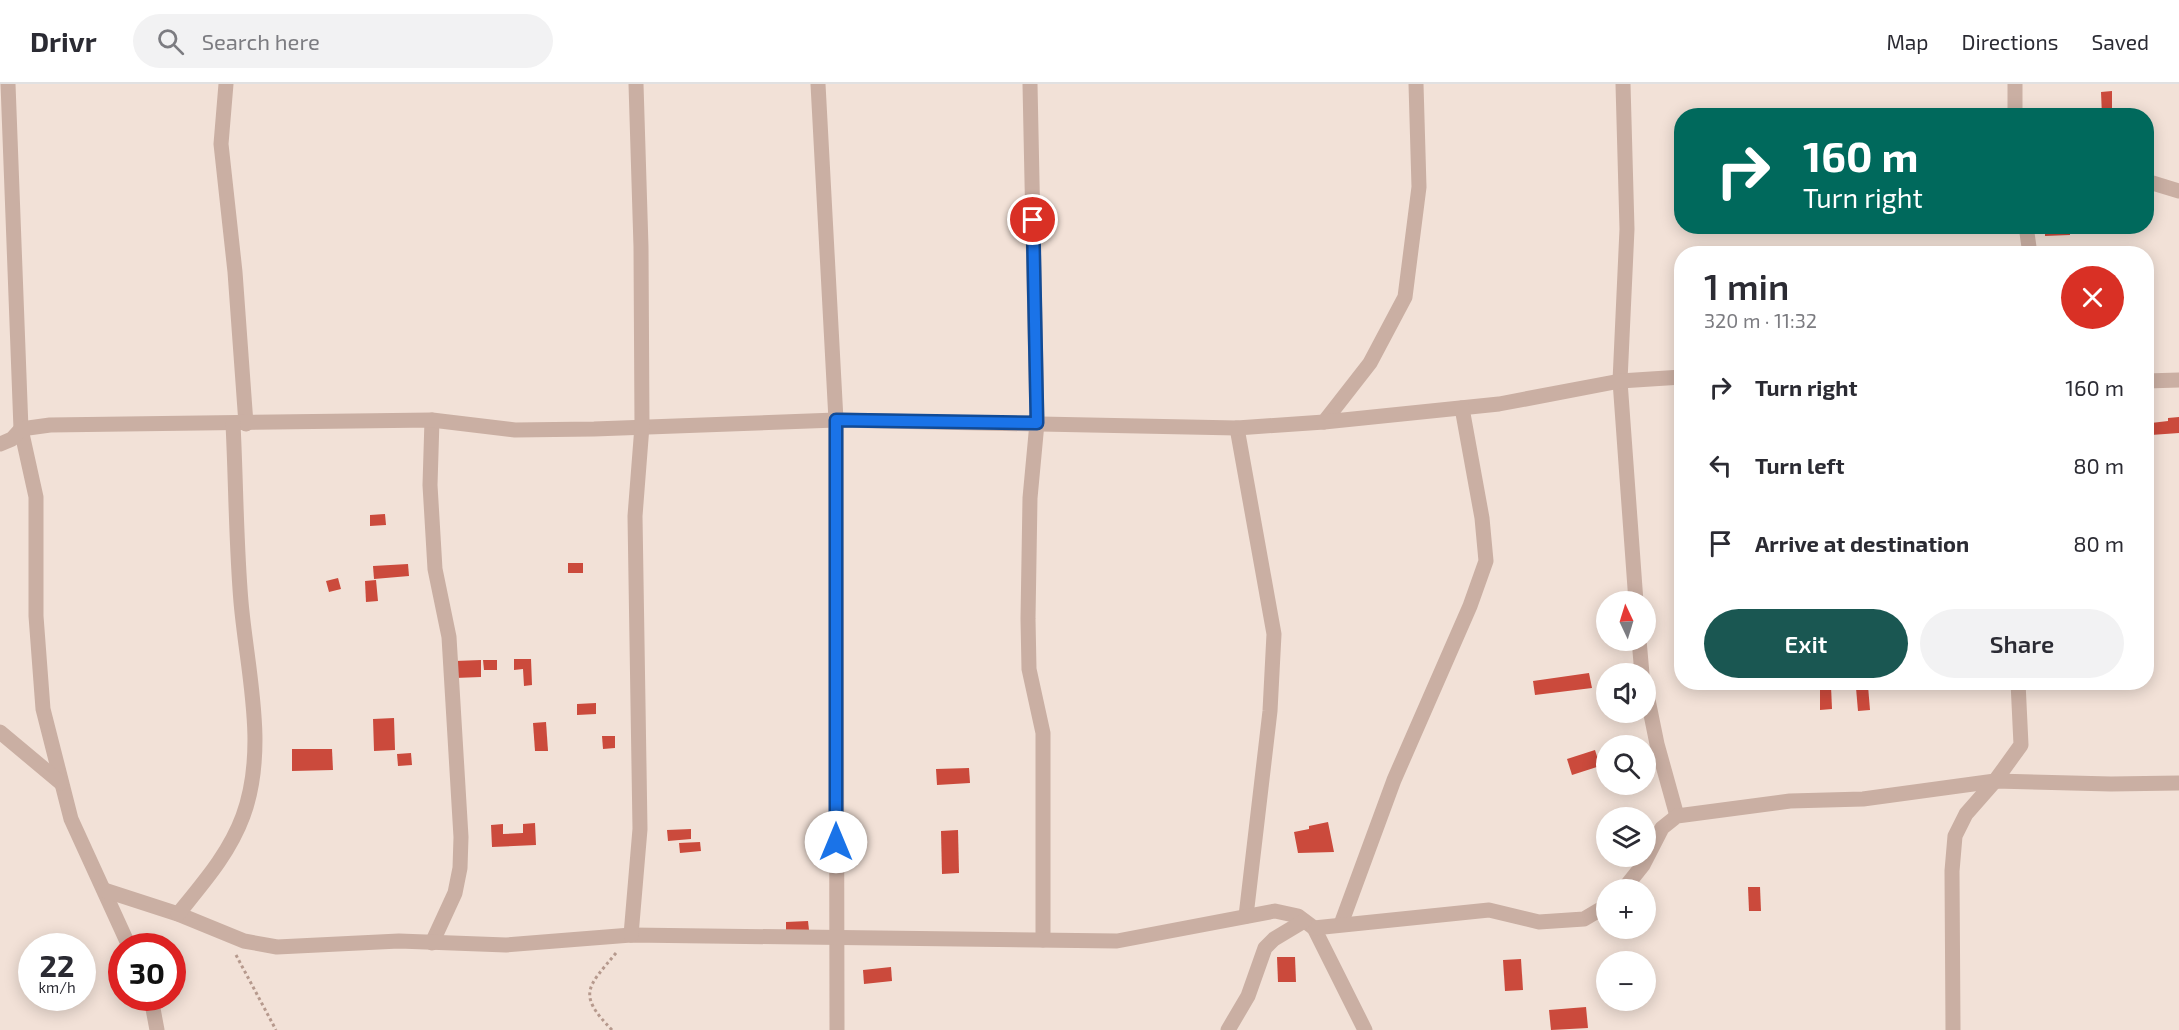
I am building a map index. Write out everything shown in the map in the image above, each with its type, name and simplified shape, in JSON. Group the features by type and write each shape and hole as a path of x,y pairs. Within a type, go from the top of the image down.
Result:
{"street":[{"path":"8,84 21,429 36,497 36,616 43,709 71,819 123,933"},
{"path":"178,914 221,861 244,815 254,771 253,698 241,602 240,424 235,272 222,144 226,84"},
{"path":"631,935 640,830 635,516 642,426 642,246 636,84"},
{"path":"818,84 836,420 837,1030"},
{"path":"1030,84 1037,423 1030,498 1028,619 1029,669 1043,733 1043,940"},
{"path":"1324,422 1370,363 1405,297 1419,187 1416,84"},
{"path":"1623,84 1627,229 1620,381 1635,591"},
{"path":"2015,84 2015,108"},
{"path":"2154,183 2179,191"},
{"path":"0,444 12,439 21,429 50,425 432,420 515,430 836,420 1237,428 1324,422 1499,404 1620,381 1674,377"},
{"path":"2154,381 2179,380"},
{"path":"1341,924 1394,780 1470,606 1486,561 1482,518 1462,408"},
{"path":"432,420 430,485 435,569 449,637 461,837 460,868 455,893 432,943"},
{"path":"1237,428 1274,634 1270,711 1246,916"},
{"path":"1953,1030 1952,871 1955,836 1966,813 1995,781 2021,745 2018,690"},
{"path":"1653,723 1677,816"},
{"path":"0,732 61,783"},
{"path":"1632,879 1643,865 1662,828 1677,816 1790,801 1863,799 1995,781 2179,783"},
{"path":"104,890 178,914 212,930 244,941 277,947 399,942 507,945 631,935 1117,941 1275,911 1298,916 1309,925 1365,1030"},
{"path":"1228,1030 1248,996 1265,948 1274,939 1309,925 1489,910 1539,922 1584,919 1596,912"},
{"path":"153,1011 157,1030"}],"path":[{"path":"212,930 243,966 276,1030"},
{"path":"612,1030 593,1011 589,993 593,980 631,935"}],"building":[{"path":"2112,91 2112,108 2102,108 2101,92"},
{"path":"2045,234 2070,234 2070,235 2045,236"},
{"path":"2179,417 2179,433 2154,435 2154,423 2168,421 2168,418"},
{"path":"385,514 386,525 370,526 370,515"},
{"path":"568,563 583,563 583,573 568,573"},
{"path":"408,564 409,576 374,579 373,566"},
{"path":"338,578 341,589 329,592 326,581"},
{"path":"376,580 378,601 366,602 365,581"},
{"path":"514,659 531,659 532,685 524,686 523,669 514,670"},
{"path":"481,660 481,677 455,678 455,661"},
{"path":"483,660 497,660 497,670 484,670"},
{"path":"1589,673 1592,688 1535,695 1533,681"},
{"path":"1820,690 1831,690 1832,709 1820,710"},
{"path":"1856,690 1868,690 1870,710 1858,711"},
{"path":"596,703 596,714 577,715 577,704"},
{"path":"394,718 395,750 374,751 373,719"},
{"path":"546,722 548,751 535,751 533,723"},
{"path":"602,736 615,736 615,748 603,749"},
{"path":"292,749 332,749 333,770 292,771"},
{"path":"1595,750 1596,767 1572,775 1567,759"},
{"path":"411,753 412,765 398,766 397,754"},
{"path":"969,768 970,783 937,785 936,769"},
{"path":"1328,822 1334,852 1298,853 1294,832"},
{"path":"535,823 536,845 492,847 491,825 503,824 503,834 523,833 523,824"},
{"path":"691,829 691,839 668,841 667,830"},
{"path":"958,830 959,873 942,874 941,831"},
{"path":"700,842 701,851 680,853 679,843"},
{"path":"1748,887 1760,887 1761,911 1749,911"},
{"path":"808,921 809,930 786,932 786,922"},
{"path":"1277,957 1295,957 1296,982 1278,982"},
{"path":"1521,959 1523,990 1505,991 1503,960"},
{"path":"891,967 892,981 864,984 863,970"},
{"path":"1586,1007 1588,1028 1551,1030 1549,1010"}],"route":[{"path":"836,842 836,420 1037,423 1033,220"}]}
